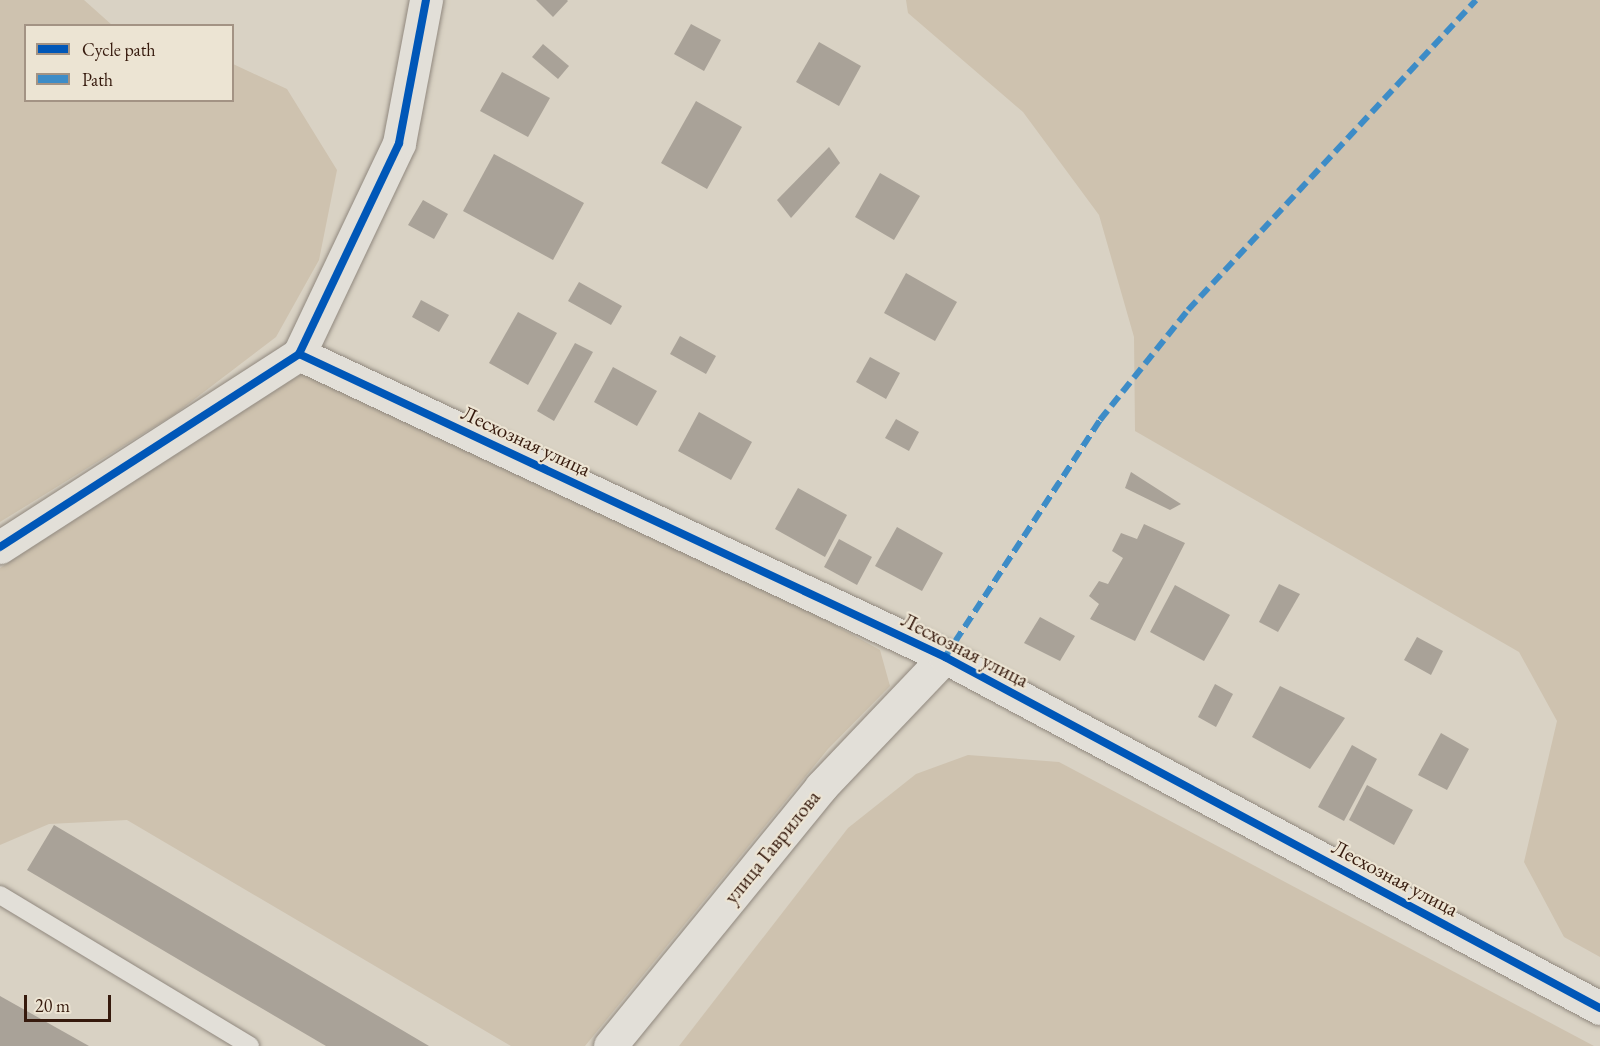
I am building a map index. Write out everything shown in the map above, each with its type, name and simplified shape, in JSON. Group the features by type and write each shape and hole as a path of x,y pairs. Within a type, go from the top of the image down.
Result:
{"street":[{"path":"0,547 299,354 399,143 426,0"},
{"name":"Лесхозная улица","path":"299,354 945,657 1600,1008"},
{"name":"улица Гаврилова","path":"610,1046 821,787 945,657"}],"lane":[{"path":"0,895 250,1046"}],"shaded area":[{"path":"0,0 84,0 111,24 24,24 24,102 234,102 234,64 287,89 337,170 319,260 276,337 175,414 0,522"},
{"path":"906,0 1600,0 1600,957 1564,937 1524,862 1557,721 1519,652 1135,431 1134,337 1099,215 1023,112 908,13"},
{"path":"369,369 880,650 890,686 828,749 585,1046 511,1046 127,820 49,824 0,845 0,568 303,373"},
{"path":"968,755 1059,762 1594,1046 679,1046 848,828 916,774"}],"building":[{"path":"536,0 567,0 568,1 553,17"},
{"path":"691,24 721,40 704,71 674,54"},
{"path":"819,42 861,66 839,106 796,82"},
{"path":"543,44 569,66 558,79 532,57"},
{"path":"502,72 550,98 528,137 480,111"},
{"path":"696,101 742,127 707,189 661,163"},
{"path":"829,147 840,163 791,218 777,200"},
{"path":"494,154 584,203 553,260 463,211"},
{"path":"880,173 920,196 894,240 855,217"},
{"path":"423,200 448,214 434,239 408,225"},
{"path":"906,273 957,302 935,341 884,313"},
{"path":"579,282 622,306 611,325 568,301"},
{"path":"421,300 449,315 439,332 412,317"},
{"path":"518,312 557,333 528,385 489,363"},
{"path":"680,336 716,356 706,374 670,354"},
{"path":"575,343 593,352 554,421 537,411"},
{"path":"870,357 900,373 886,399 856,382"},
{"path":"613,367 657,391 637,426 594,402"},
{"path":"699,412 752,442 731,480 678,451"},
{"path":"896,419 919,432 909,451 885,438"},
{"path":"1131,472 1181,504 1170,510 1125,488"},
{"path":"798,488 847,515 825,557 775,529"},
{"path":"1144,524 1185,543 1135,641 1090,619 1099,604 1089,596 1099,581 1108,584 1123,558 1112,551 1121,533 1137,539"},
{"path":"897,527 943,553 922,591 875,566"},
{"path":"839,539 872,557 857,585 824,567"},
{"path":"1279,584 1300,594 1278,632 1259,622"},
{"path":"1175,585 1230,615 1204,661 1150,632"},
{"path":"1040,617 1075,636 1060,661 1024,643"},
{"path":"1417,637 1443,651 1431,675 1404,660"},
{"path":"1215,684 1233,694 1216,727 1198,717"},
{"path":"1280,686 1345,718 1310,769 1252,737"},
{"path":"1441,733 1469,749 1447,790 1418,775"},
{"path":"1352,745 1377,759 1344,821 1318,807"},
{"path":"1367,785 1413,810 1394,845 1349,820"},
{"path":"54,825 429,1046 326,1046 215,981 27,870"},
{"path":"0,996 89,1046 0,1046"}],"marked path":[{"path":"945,657 1100,420 1188,310 1476,0"}],"cycle path":[{"path":"0,547 299,354 399,143 426,0"},
{"path":"299,354 945,657 1600,1008"}]}
